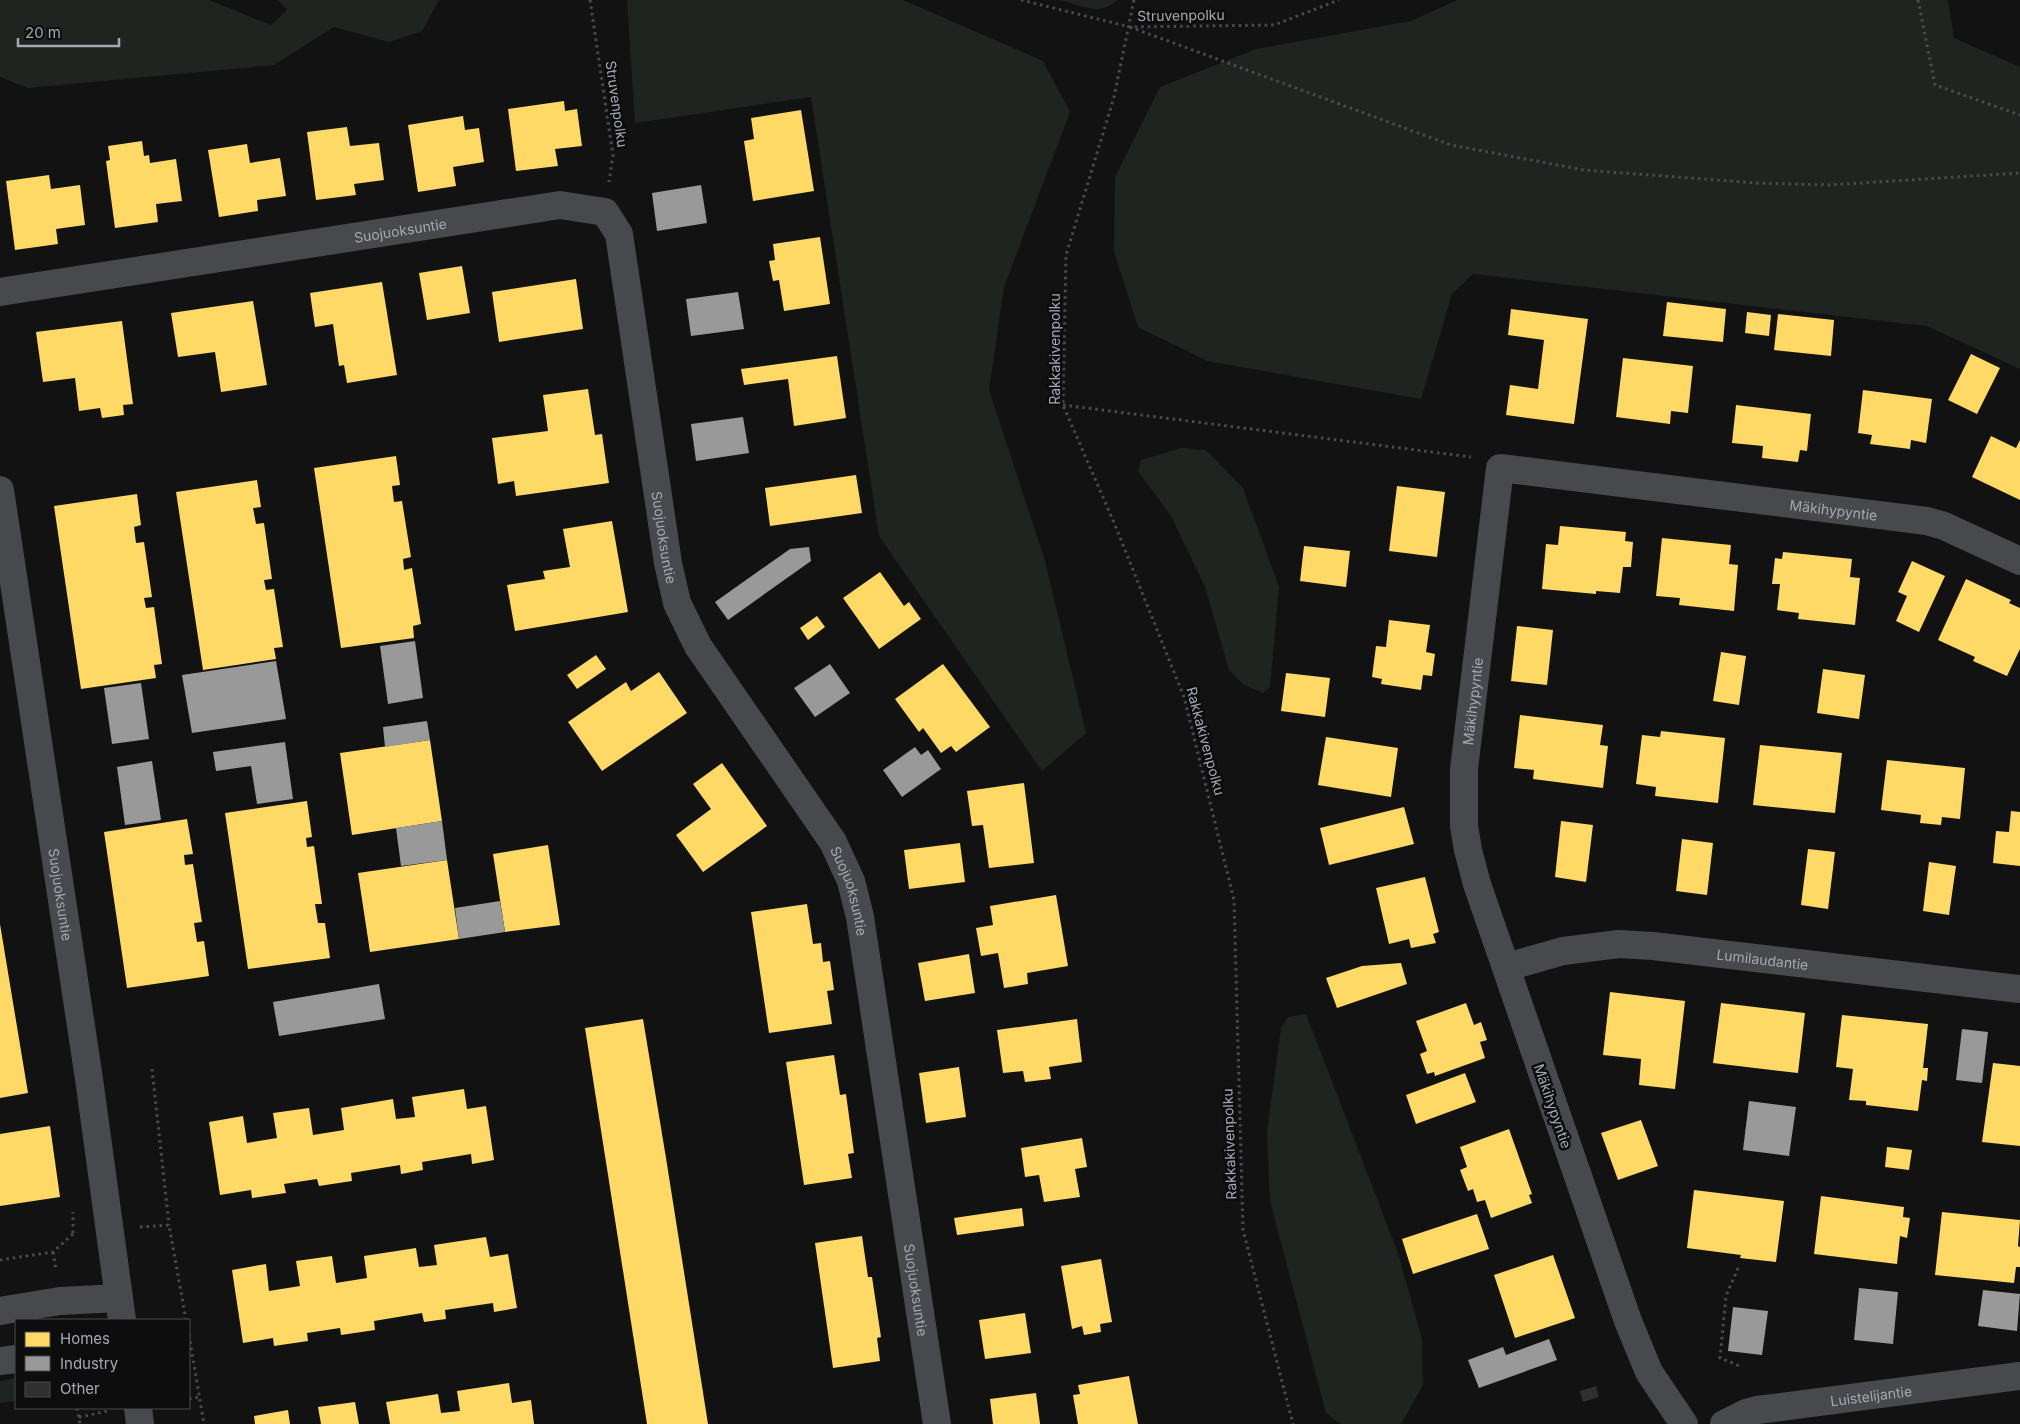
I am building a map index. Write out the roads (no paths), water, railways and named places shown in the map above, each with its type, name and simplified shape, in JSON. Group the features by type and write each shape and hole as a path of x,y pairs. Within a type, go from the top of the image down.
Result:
{"street":[{"name":"Suojuoksuntie","path":"0,292 560,205 605,212 619,234 668,563 678,603 698,646 833,842 851,881 860,917 937,1424"},
{"name":"Mäkihypyntie","path":"1684,1424 1668,1403 1649,1372 1628,1321 1560,1129 1477,884 1468,850 1463,805 1466,752 1500,468 1927,521 1944,526 2020,561"},
{"name":"Suojuoksuntie","path":"0,490 89,1079 120,1309"},
{"name":"Lumilaudantie","path":"1507,968 1563,951 1620,944 1653,946 2020,989"},
{"path":"0,1312 60,1301 120,1309"},
{"path":"0,1361 15,1359"},
{"name":"Luistelijantie","path":"1724,1424 1746,1413 1757,1410 2020,1376"},
{"path":"125,1409 140,1424"}]}
